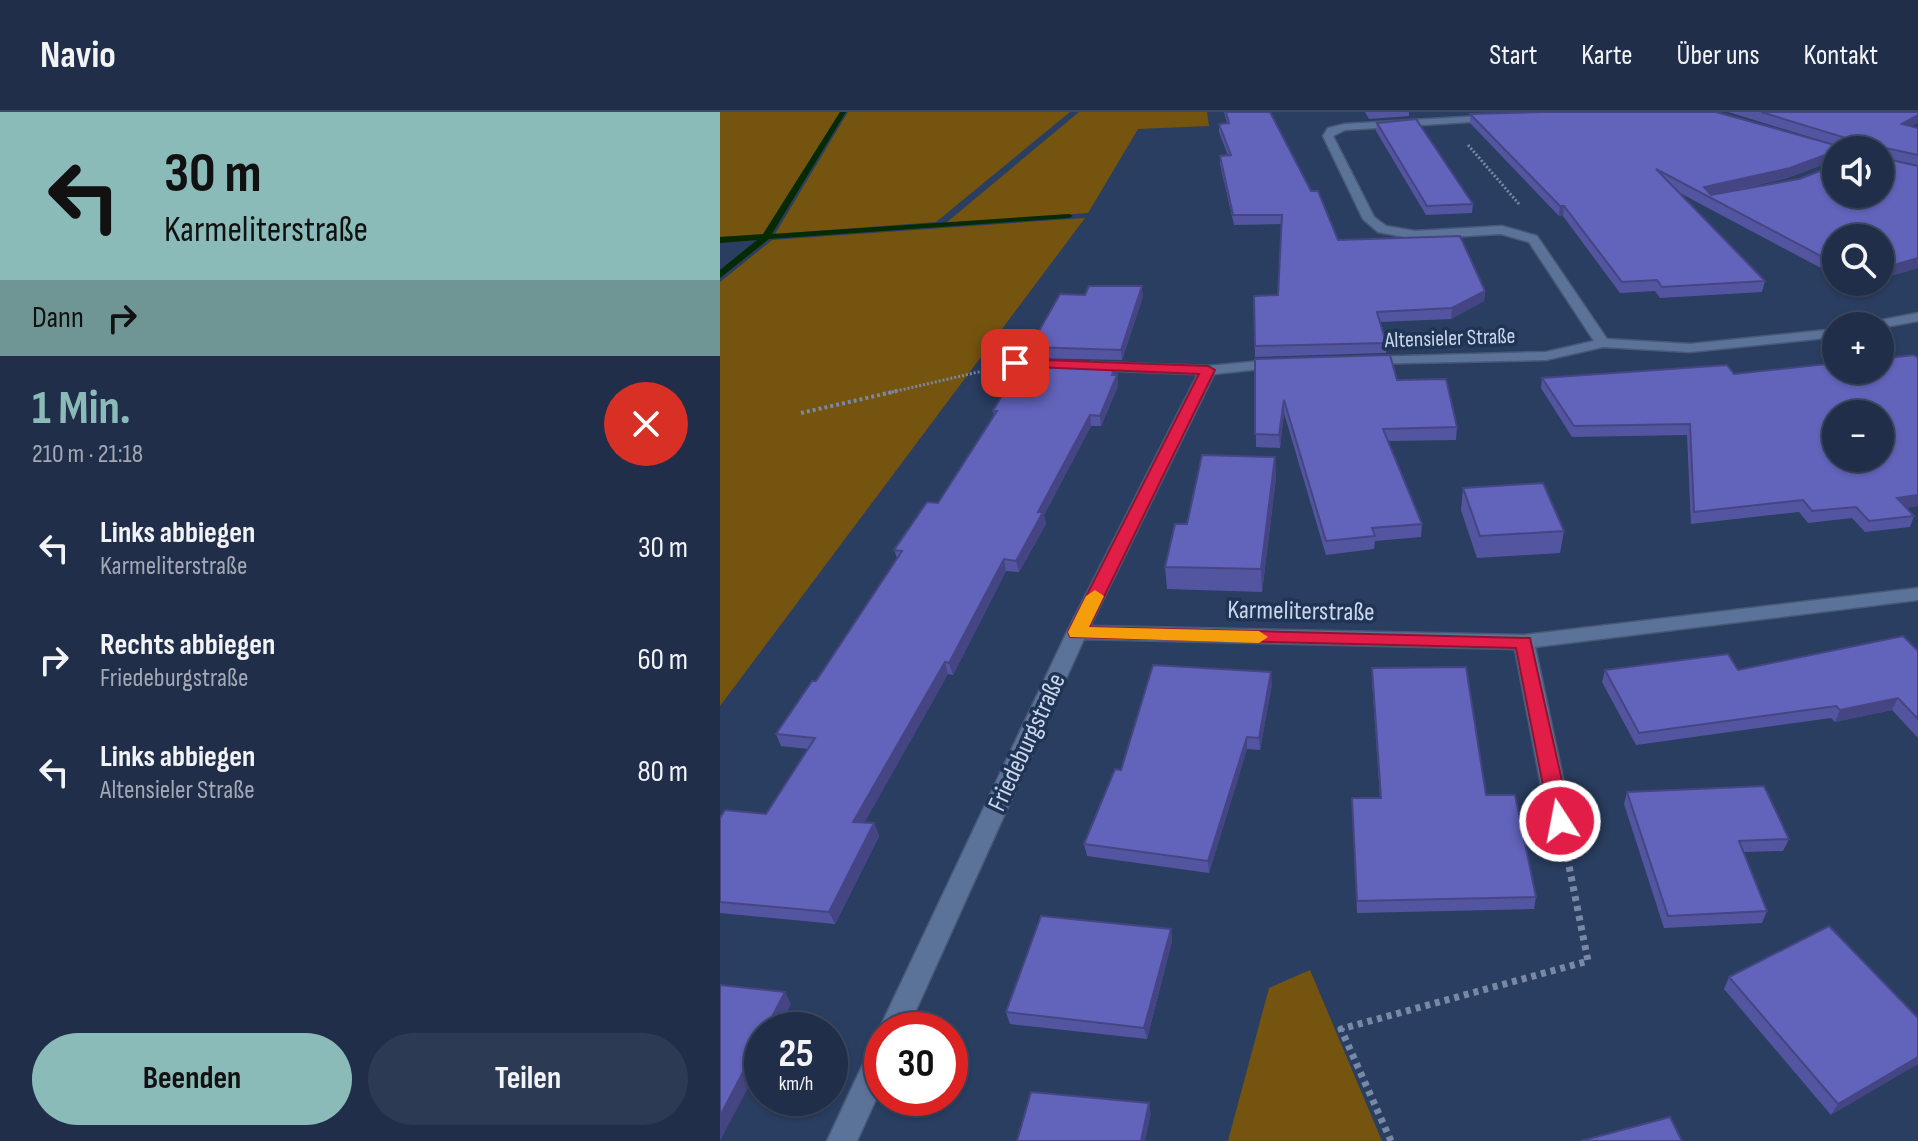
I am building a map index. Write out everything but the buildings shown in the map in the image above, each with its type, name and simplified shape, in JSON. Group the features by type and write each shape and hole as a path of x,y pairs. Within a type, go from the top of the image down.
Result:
{"street":[{"path":"1507,118 1345,127 1332,130 1328,136 1369,219 1382,229 1415,235 1502,230 1533,239 1603,343"},
{"path":"1894,322 1918,317"},
{"name":"Altensieler Straße","path":"1343,362 1546,356 1603,343 1690,348 1822,334"},
{"path":"1015,363 1208,370 1249,364 1296,363"},
{"name":"Friedeburgstraße","path":"901,1012 1077,632 1208,370"},
{"name":"Karmeliterstraße","path":"1077,632 1524,642 1918,594"},
{"path":"1524,642 1560,821"},
{"path":"842,1141 864,1093"}],"path":[{"path":"1446,121 1537,225 1520,233"},
{"path":"801,413 1015,363"},
{"path":"1391,1141 1341,1029 1588,961 1560,821"}],"shaded area":[{"path":"720,112 840,112 764,235 720,237"},
{"path":"848,112 1070,112 936,222 775,234"},
{"path":"1079,112 1207,112 1209,126 1138,129 1088,213 946,223"},
{"path":"1085,218 720,706 720,282 772,240"},
{"path":"1310,970 1382,1141 1228,1141 1269,988"}],"waterway":[{"path":"766,237 843,112"},
{"path":"766,237 1069,216"},
{"path":"720,240 766,237"},
{"path":"720,275 766,237"}],"slow traffic":[{"path":"1095,596 1077,632 1259,637"}],"route":[{"path":"1015,363 1208,370 1077,632 1524,642 1560,821"}]}
